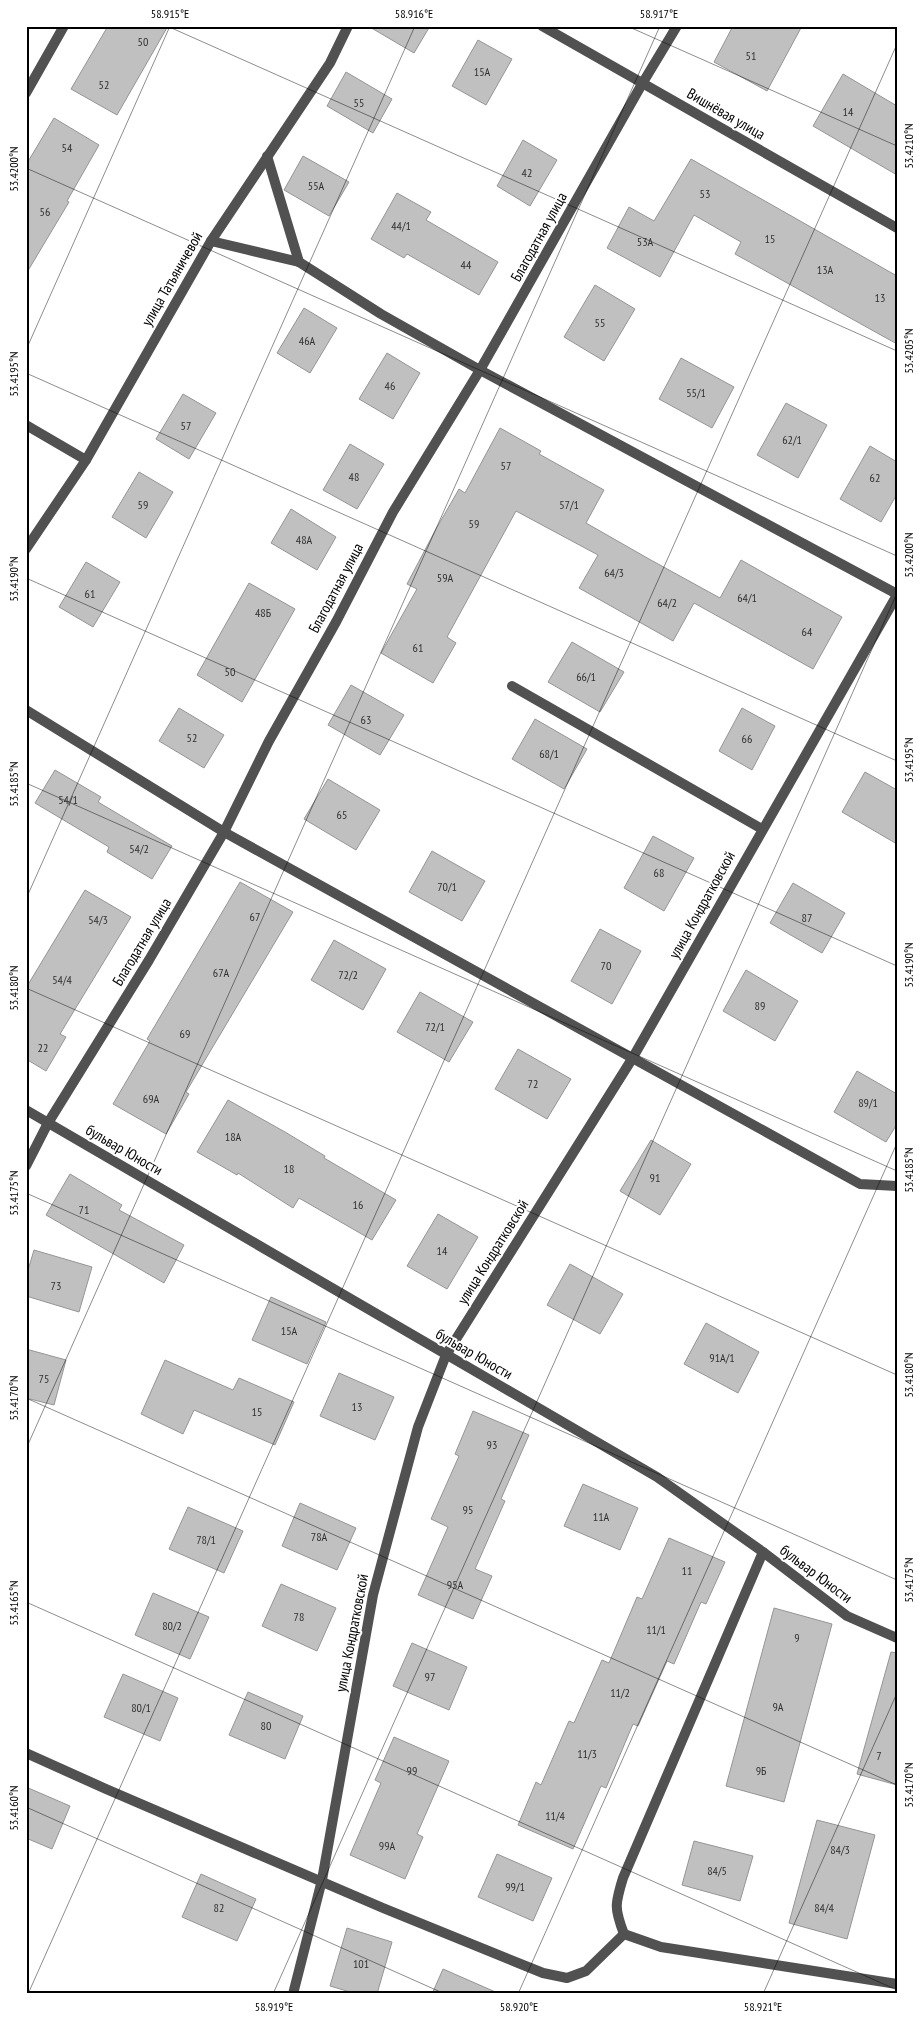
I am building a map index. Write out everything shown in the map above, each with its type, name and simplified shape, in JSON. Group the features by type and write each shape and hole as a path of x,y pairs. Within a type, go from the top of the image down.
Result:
{"street":[{"path":"26,93 64,26"},
{"name":"улица Татьяничевой","path":"26,549 86,460 211,241 330,63 348,26"},
{"name":"Вишнёвая улица","path":"542,26 897,228"},
{"name":"Благодатная улица","path":"26,1166 48,1123 149,960 224,832 269,741 336,622 393,512 480,370 642,84 677,26"},
{"path":"267,156 299,262"},
{"path":"211,241 299,262 381,314 480,370 897,594"},
{"path":"26,425 86,460"},
{"name":"улица Кондратковской","path":"293,1994 322,1880 372,1595 418,1427 446,1356 632,1058 897,594"},
{"path":"512,686 762,829"},
{"path":"26,710 224,832 860,1184 897,1186"},
{"name":"бульвар Юности","path":"26,1110 657,1477 763,1552 847,1616 897,1638"},
{"path":"763,1552 623,1878 616,1898 616,1912 624,1934 661,1948 897,1984"},
{"path":"26,1753 384,1908 543,1973 567,1978 586,1970 624,1934"}],"building":[{"path":"108,26 168,26 117,115 71,89"},
{"path":"368,26 430,26 414,53"},
{"path":"733,26 802,26 767,91 714,62"},
{"path":"478,40 512,59 486,105 452,86"},
{"path":"346,72 392,99 373,133 327,106"},
{"path":"843,74 897,106 897,175 813,126"},
{"path":"54,118 99,145 67,201 69,202 26,274 26,165"},
{"path":"523,140 557,160 530,206 497,186"},
{"path":"303,156 349,182 329,216 284,190"},
{"path":"691,159 897,276 897,344 735,254 741,242 694,215 660,277 607,248 629,207 654,221"},
{"path":"397,193 431,212 426,220 498,262 479,295 407,254 404,258 371,239"},
{"path":"595,285 635,309 604,361 564,337"},
{"path":"304,308 337,328 310,373 277,353"},
{"path":"387,353 420,373 393,419 359,399"},
{"path":"681,358 734,387 712,428 659,399"},
{"path":"183,394 216,413 189,459 156,439"},
{"path":"786,403 827,425 798,478 757,455"},
{"path":"500,428 541,451 539,454 604,490 586,523 649,559 720,598 741,560 842,617 813,669 694,603 673,641 579,588 598,555 516,511 447,637 456,643 433,683 381,653 417,589 407,584 436,529 459,489 465,493"},
{"path":"350,444 384,464 357,509 323,490"},
{"path":"870,446 897,462 897,494 881,522 840,499"},
{"path":"139,472 173,492 146,538 112,517"},
{"path":"291,509 336,537 317,570 271,543"},
{"path":"86,562 120,582 93,627 59,607"},
{"path":"249,583 295,609 242,702 197,675"},
{"path":"572,642 624,672 600,712 548,682"},
{"path":"351,685 404,715 380,755 328,725"},
{"path":"179,708 224,735 204,768 159,741"},
{"path":"742,708 775,726 752,770 719,751"},
{"path":"535,719 587,749 564,789 512,759"},
{"path":"55,770 101,797 98,802 172,846 152,879 107,852 109,847 35,803"},
{"path":"865,772 897,790 897,844 842,812"},
{"path":"328,779 380,810 356,850 304,819"},
{"path":"653,836 694,858 664,911 624,888"},
{"path":"432,851 485,881 462,921 409,892"},
{"path":"240,882 293,912 186,1092 189,1094 166,1134 113,1104 150,1041 147,1039"},
{"path":"793,883 845,913 822,953 770,923"},
{"path":"85,890 131,917 60,1034 66,1037 46,1071 26,1059 26,988"},
{"path":"600,929 641,951 612,1004 571,981"},
{"path":"334,940 386,969 363,1010 311,980"},
{"path":"746,970 798,1001 775,1041 723,1011"},
{"path":"420,992 473,1022 449,1062 397,1032"},
{"path":"518,1049 571,1079 547,1119 495,1089"},
{"path":"857,1071 897,1094 897,1124 886,1142 834,1112"},
{"path":"228,1100 285,1132 325,1156 324,1158 396,1200 372,1240 299,1198 293,1208 238,1173 237,1175 197,1152"},
{"path":"651,1140 691,1164 660,1215 620,1191"},
{"path":"70,1174 122,1205 119,1210 184,1245 164,1283 46,1215"},
{"path":"438,1214 478,1237 447,1289 407,1266"},
{"path":"34,1250 92,1267 79,1312 26,1296 26,1277"},
{"path":"570,1264 623,1294 600,1334 547,1305"},
{"path":"271,1297 326,1322 307,1364 252,1340"},
{"path":"706,1323 759,1352 738,1393 684,1364"},
{"path":"26,1349 66,1360 54,1405 26,1398"},
{"path":"165,1360 233,1390 239,1378 294,1402 275,1445 194,1410 183,1434 141,1414"},
{"path":"339,1373 394,1397 375,1440 320,1416"},
{"path":"473,1411 529,1435 501,1499 505,1501 475,1569 492,1576 473,1619 418,1595 448,1527 431,1519 459,1456 455,1454"},
{"path":"583,1484 638,1508 620,1550 564,1526"},
{"path":"300,1503 356,1528 337,1570 282,1546"},
{"path":"188,1507 243,1531 224,1573 169,1549"},
{"path":"669,1538 725,1562 706,1604 701,1602 674,1664 667,1661 638,1726 633,1724 606,1788 601,1786 573,1849 518,1825 536,1782 541,1785 569,1721 574,1723 602,1660 609,1663 637,1597 642,1599"},
{"path":"281,1584 336,1608 317,1651 262,1626"},
{"path":"153,1593 209,1617 190,1659 135,1635"},
{"path":"774,1608 832,1624 784,1802 726,1786"},
{"path":"412,1643 467,1667 449,1710 393,1686"},
{"path":"891,1652 897,1653 897,1785 857,1774"},
{"path":"123,1674 178,1698 160,1741 104,1717"},
{"path":"248,1692 303,1716 285,1759 229,1735"},
{"path":"394,1737 449,1761 417,1834 423,1837 405,1879 350,1855 381,1783 375,1780"},
{"path":"26,1787 70,1806 52,1849 26,1838"},
{"path":"817,1820 875,1835 847,1939 789,1923"},
{"path":"694,1841 753,1856 740,1901 682,1885"},
{"path":"497,1854 552,1878 533,1921 478,1897"},
{"path":"201,1874 256,1899 237,1941 182,1917"},
{"path":"347,1928 392,1942 377,1994 357,1994 330,1986"},
{"path":"443,1969 500,1994 432,1994"}]}
